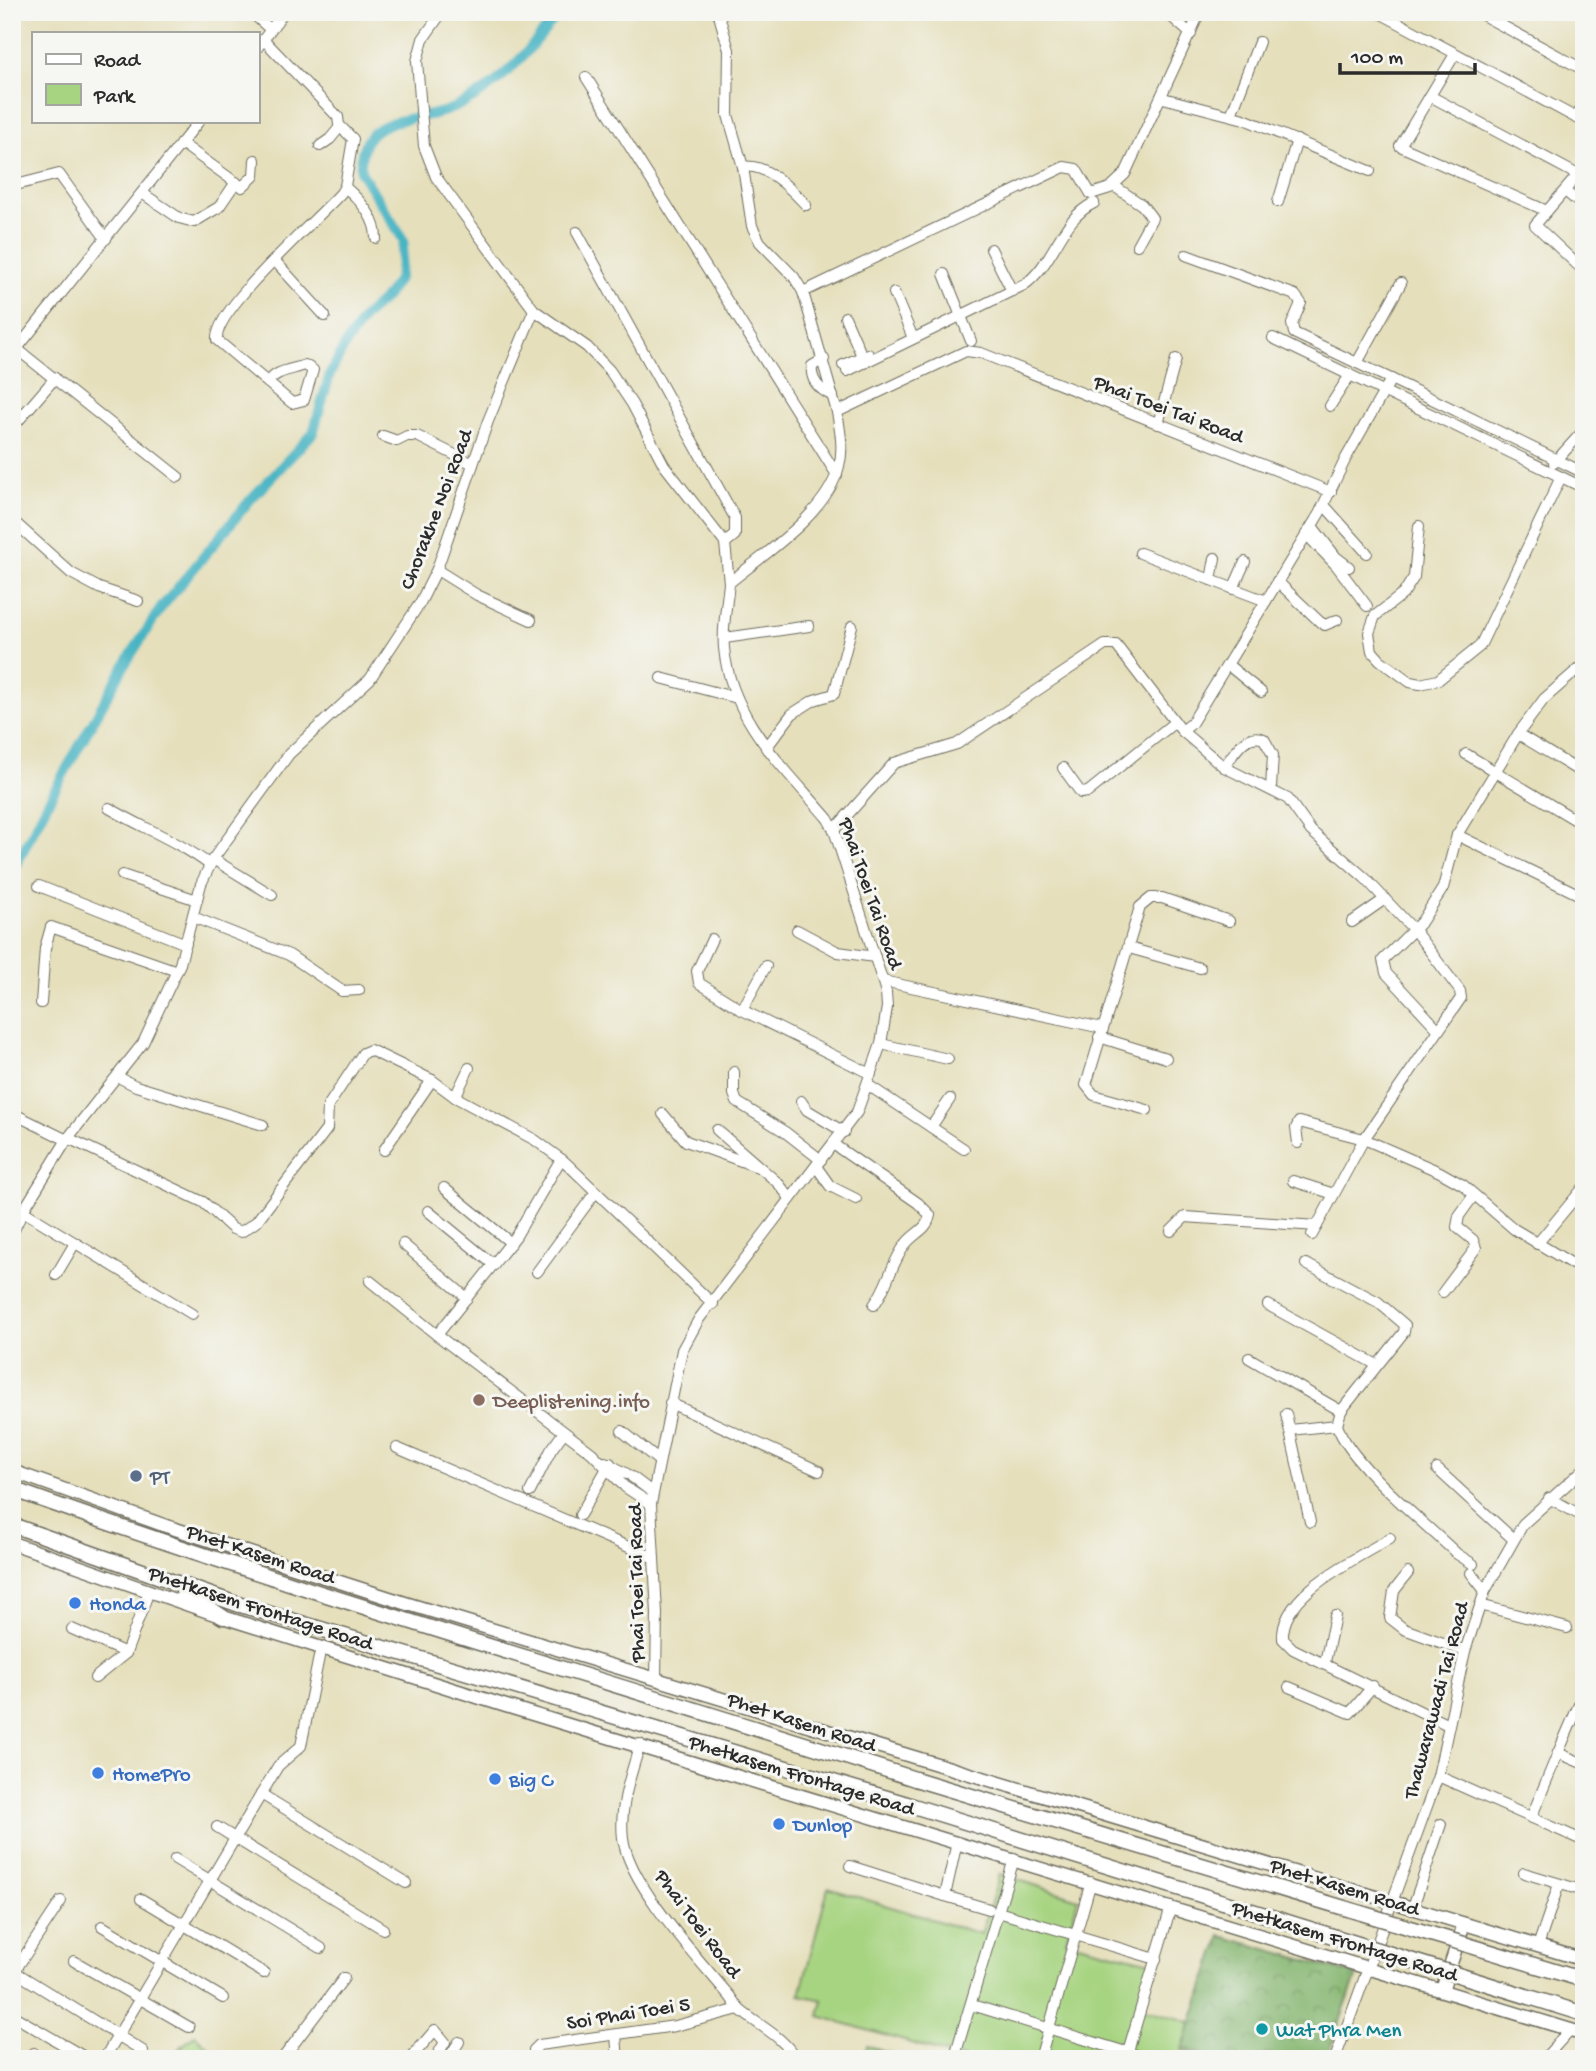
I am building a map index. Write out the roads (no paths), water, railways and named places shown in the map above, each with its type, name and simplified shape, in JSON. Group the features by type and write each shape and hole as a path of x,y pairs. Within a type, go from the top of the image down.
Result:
{"highway":[{"name":"Phet Kasem Road","path":"12,1489 290,1585 915,1779 1584,1980"},
{"path":"12,1525 165,1580 554,1701 907,1804 1584,2014"},
{"path":"165,1580 223,1617"}],"main road":[{"path":"12,1471 286,1565 1412,1910 1584,1960"},
{"name":"Phetkasem Frontage Road","path":"12,1543 223,1617 1584,2034"},
{"path":"1442,1990 1464,1924"}],"street":[{"path":"251,12 270,29"},
{"path":"268,383 271,377 286,370 304,365 313,370 302,402 292,403 268,383 217,340 216,334 227,313 345,187 353,139 340,127 338,117 261,44 284,12"},
{"path":"442,12 419,47 417,61 423,132 436,177 534,310 587,347 606,365 632,404 664,465 725,543 735,535 734,518 577,232"},
{"path":"718,12 729,50 728,115 743,167 755,234 767,251 794,277 803,292 837,412 841,454 837,475 807,518 729,583"},
{"path":"1166,12 1191,34"},
{"path":"803,292 1064,167 1076,169 1090,193 1099,193 1114,186 1125,174 1163,98 1200,12"},
{"path":"1378,12 1580,120 1584,103"},
{"path":"1477,12 1584,70"},
{"path":"1579,12 1584,15"},
{"path":"1231,115 1259,42"},
{"path":"1455,54 1400,145 1547,211"},
{"path":"586,77 837,475"},
{"path":"1430,96 1581,172 1535,225 1584,271"},
{"path":"1163,98 1231,115 1297,139 1370,171"},
{"path":"178,477 55,378 15,352 198,122"},
{"path":"320,146 340,127"},
{"path":"1278,202 1297,139"},
{"path":"181,143 242,187 247,185 256,173 255,160"},
{"path":"743,167 750,166 766,172 806,205"},
{"path":"12,186 59,173 106,239"},
{"path":"142,193 179,218 194,222 219,207 236,182"},
{"path":"1114,186 1142,205 1152,218 1137,246"},
{"path":"345,187 356,197 372,221 376,238"},
{"path":"1564,191 1584,207"},
{"path":"828,376 962,315 1033,279 1078,211 1094,203"},
{"path":"992,249 1012,291"},
{"path":"1186,255 1298,297 1301,303 1292,324 1294,333 1584,473"},
{"path":"275,261 325,316"},
{"path":"944,274 971,341"},
{"path":"1357,363 1401,283"},
{"path":"894,293 913,338"},
{"name":"Chorakhe Noi Road","path":"12,1234 19,1212 67,1139 143,1043 177,971 211,862 289,754 370,679 389,653 437,570 473,464 534,310"},
{"path":"845,317 864,359"},
{"path":"1273,338 1584,488"},
{"name":"Phai Toei Tai Road","path":"837,412 966,351 981,353 1331,492"},
{"path":"824,359 812,366 813,379 833,396"},
{"path":"1158,424 1176,359"},
{"path":"1330,406 1350,375"},
{"path":"12,428 55,378"},
{"path":"1182,731 1194,720 1324,505 1346,458 1391,379"},
{"path":"1548,471 1584,430"},
{"path":"383,436 397,441 407,436 417,436 473,464"},
{"path":"1419,526 1414,577 1403,594 1375,616 1369,633 1372,651 1380,660 1410,682 1420,684 1438,680 1480,646 1562,477"},
{"path":"1324,505 1367,553"},
{"path":"12,520 71,573 99,588 138,601"},
{"path":"1309,530 1349,568"},
{"path":"1309,530 1367,606"},
{"name":"Phai Toei Tai Road","path":"656,1679 657,1613 651,1504 682,1350 699,1319 857,1112 881,1044 887,1007 883,982 834,831 828,819 766,748 737,698 725,638 729,583 725,543"},
{"path":"1140,553 1266,601"},
{"path":"1211,580 1215,558"},
{"path":"1233,589 1245,562"},
{"path":"437,570 477,595 531,620"},
{"path":"1278,582 1320,622 1325,625 1337,620"},
{"path":"725,638 809,626"},
{"path":"766,748 792,714 814,700 834,694 852,626"},
{"path":"834,831 894,763 957,744 1105,645 1116,645 1182,731 1224,767 1272,788 1288,799 1311,831 1385,899 1414,930 1460,991 1461,998 1437,1028 1364,1139 1314,1231 1185,1217 1171,1231"},
{"path":"1437,1028 1386,973 1383,965 1387,954 1414,930 1443,888 1457,835 1518,734 1544,699 1584,664"},
{"path":"1228,665 1261,692"},
{"path":"661,678 737,698"},
{"path":"1063,768 1081,793 1088,792 1175,722"},
{"path":"1518,734 1584,774"},
{"path":"1224,767 1248,737 1258,736 1268,743 1273,755 1272,788"},
{"path":"1466,754 1584,825"},
{"path":"109,808 272,895"},
{"path":"1457,835 1580,895"},
{"path":"122,875 197,900"},
{"path":"39,886 186,944"},
{"path":"1147,1110 1088,1091 1087,1076 1140,906 1151,898 1229,921"},
{"path":"1352,922 1385,899"},
{"path":"192,917 289,955 342,991 359,990"},
{"path":"41,1003 45,948 51,927 177,971"},
{"path":"797,930 838,952 875,957"},
{"path":"712,939 696,979 742,1010 871,1074"},
{"path":"1129,948 1200,968"},
{"path":"742,1010 766,966"},
{"path":"883,982 1100,1032 1166,1058"},
{"path":"881,1044 948,1059"},
{"path":"12,1113 203,1202 233,1229 241,1232 256,1222 327,1129 328,1106 366,1050 432,1080 455,1097 527,1135 561,1159 713,1304"},
{"path":"455,1097 469,1068"},
{"path":"734,1072 733,1094 737,1102 785,1132 818,1163 830,1186 856,1199"},
{"path":"118,1077 136,1086 263,1125"},
{"path":"384,1150 432,1080"},
{"path":"867,1085 964,1149"},
{"path":"931,1127 950,1099"},
{"path":"801,1101 807,1110 844,1132"},
{"path":"663,1114 686,1141 758,1167"},
{"path":"1298,1143 1296,1128 1299,1122 1364,1139 1440,1172 1537,1244 1584,1271"},
{"path":"717,1130 785,1189 790,1198"},
{"path":"833,1144 918,1203 930,1215 925,1229 909,1239 896,1258 887,1286 874,1306"},
{"path":"437,1335 511,1243 561,1159"},
{"path":"1293,1181 1334,1194"},
{"path":"1537,1244 1584,1187"},
{"path":"444,1188 511,1243"},
{"path":"537,1272 594,1193"},
{"path":"1443,1292 1476,1248 1473,1240 1457,1227 1459,1216 1474,1195"},
{"path":"428,1211 494,1265"},
{"path":"19,1212 192,1314"},
{"path":"56,1275 75,1243"},
{"path":"403,1244 467,1298"},
{"path":"1306,1264 1378,1302 1405,1325 1404,1332 1341,1411 1337,1425 1345,1442 1361,1462 1472,1569 1485,1591"},
{"path":"370,1281 606,1465 651,1504"},
{"path":"1268,1305 1377,1366"},
{"path":"1248,1358 1341,1411"},
{"path":"670,1403 819,1471"},
{"path":"1286,1414 1310,1522"},
{"path":"1290,1430 1337,1425"},
{"path":"622,1431 658,1460"},
{"path":"530,1492 551,1450 564,1432"},
{"path":"397,1448 652,1557"},
{"path":"580,1515 606,1465"},
{"path":"1437,1469 1512,1538"},
{"name":"Thawarawadi Tai Road","path":"1335,2059 1438,1776 1465,1651 1490,1579 1512,1538 1549,1498 1584,1469"},
{"path":"626,1481 652,1492"},
{"path":"1549,1498 1584,1517"},
{"path":"1390,1538 1310,1587 1284,1628 1286,1644 1448,1725"},
{"path":"1472,1569 1490,1579"},
{"path":"1408,1573 1394,1591 1390,1618 1404,1629 1465,1651"},
{"path":"94,1678 126,1653 149,1591"},
{"path":"1480,1605 1567,1628"},
{"path":"1325,1662 1335,1616"},
{"path":"72,1629 126,1653"},
{"path":"103,2059 278,1766 301,1746 321,1647"},
{"path":"1289,1687 1350,1713 1373,1686"},
{"path":"1531,1818 1584,1693"},
{"name":"Phai Toei Road","path":"640,1744 624,1799 622,1827 626,1852 672,1927 739,2009 764,2025 796,2059"},
{"path":"1558,1753 1584,1764"},
{"path":"1438,1776 1584,1841"},
{"path":"261,1794 406,1883"},
{"path":"1412,1910 1441,1824"},
{"path":"217,1827 383,1929"},
{"path":"945,1896 957,1842"},
{"path":"175,1859 321,1948"},
{"path":"954,2059 971,2005 993,1910 1014,1859"},
{"path":"850,1866 1156,1959"},
{"path":"1524,1873 1584,1891"},
{"path":"1040,2059 1091,1882"},
{"path":"1538,1946 1559,1884"},
{"path":"141,1899 264,1973"},
{"path":"61,1900 13,1971 143,2051"},
{"path":"1127,2056 1171,1907"},
{"path":"102,1926 223,1998"},
{"path":"74,1961 189,2027"},
{"path":"282,2059 344,1978"},
{"path":"971,2005 1049,2028 1127,2056 1149,2059"},
{"name":"Soi Phai Toei 5","path":"537,2059 534,2050 539,2045 675,2026 739,2009"},
{"path":"12,2015 88,2059"},
{"path":"410,2059 435,2030 445,2042 435,2059"},
{"path":"1545,2059 1570,2030"},
{"path":"615,2036 618,2059"},
{"path":"448,2059 459,2042"}],"waterway":[{"path":"12,873 49,800 127,661 161,608 251,499 313,433 330,374 344,347 364,317 385,298 399,278 404,241 361,172 366,142 383,126 445,111 461,105 487,89 531,47 560,12"}],"place":[{"name":"Deeplistening.info","path":"479,1400"},
{"name":"PT","path":"136,1476"},
{"name":"Honda","path":"75,1603"},
{"name":"HomePro","path":"98,1773"},
{"name":"Big C","path":"495,1779"},
{"name":"Dunlop","path":"779,1824"},
{"name":"Wat Phra Men","path":"1262,2029"}]}
